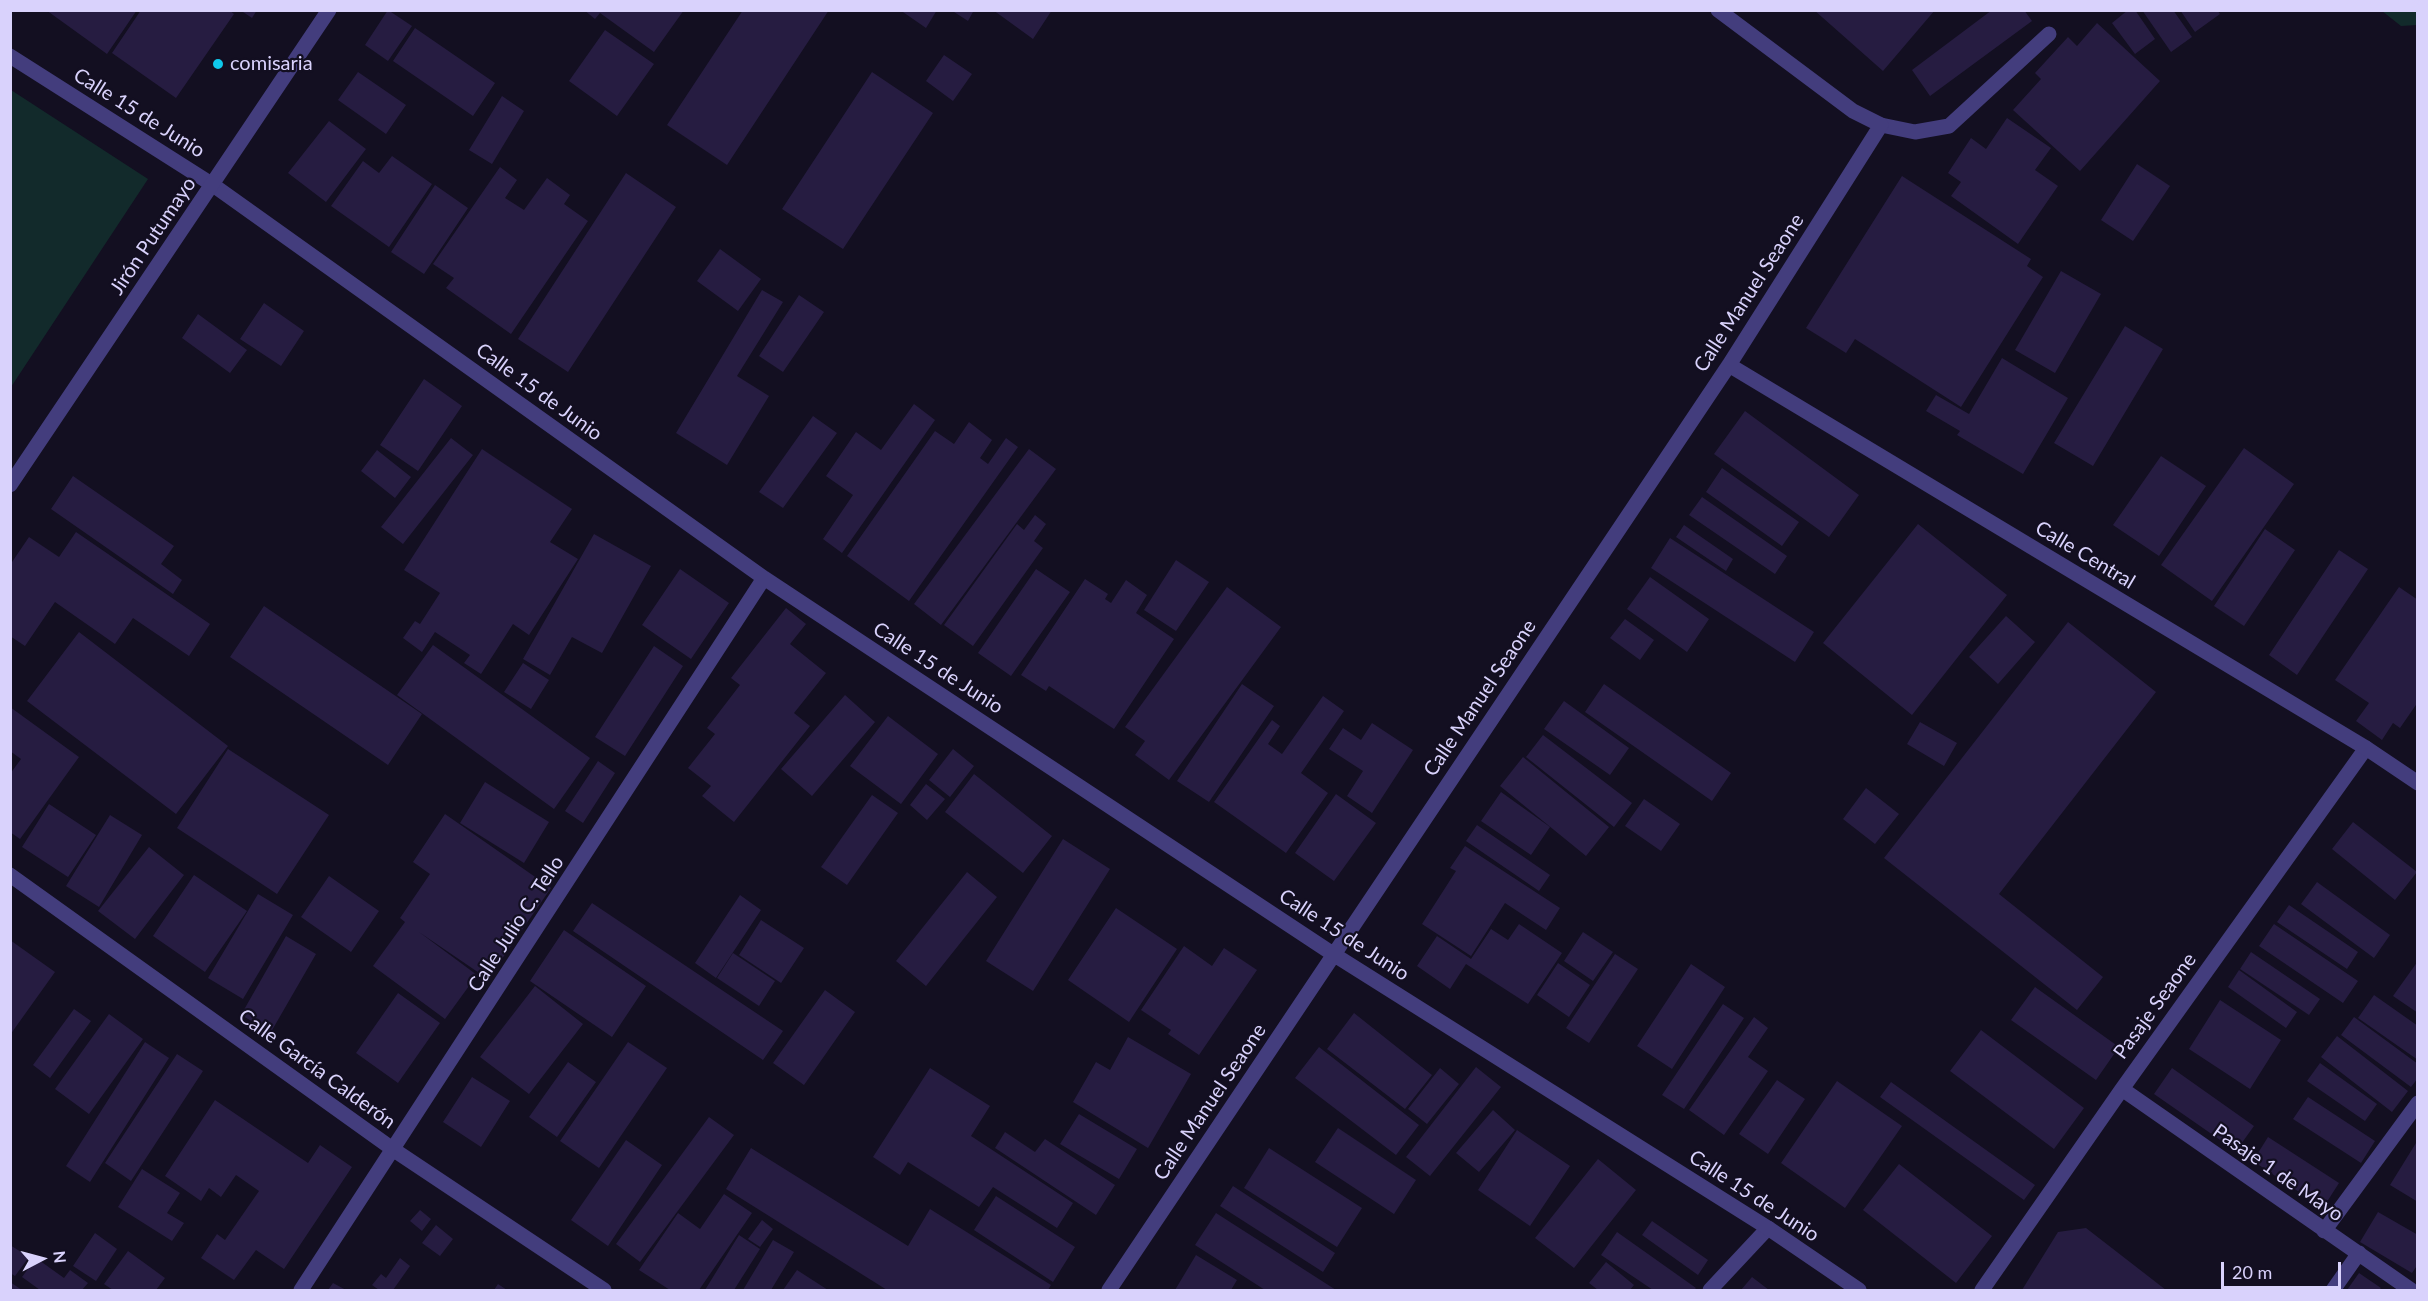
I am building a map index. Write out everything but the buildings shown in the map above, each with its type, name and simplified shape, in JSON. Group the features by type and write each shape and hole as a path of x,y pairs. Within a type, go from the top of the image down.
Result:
{"street":[{"name":"Jirón Putumayo","path":"10,485 329,10"},
{"path":"1718,10 1853,111 1881,125 1916,132 1949,126 2049,34"},
{"name":"Calle 15 de Junio","path":"10,56 213,185 764,578 1333,954 1768,1228 1858,1290"},
{"name":"Calle Manuel Seaone","path":"1109,1290 1729,365 1881,125"},
{"name":"Calle Central","path":"1729,365 2366,748 2418,783"},
{"name":"Calle Julio C. Tello","path":"301,1290 764,578"},
{"name":"Pasaje Seaone","path":"1982,1290 2122,1089 2366,748"},
{"name":"Calle García Calderón","path":"10,875 394,1150 604,1290"},
{"name":"Pasaje 1 de Mayo","path":"2122,1089 2411,1290"},
{"path":"2324,1231 2418,1103"},
{"path":"1710,1290 1768,1228"},
{"path":"2333,1290 2359,1253"}],"green space":[{"path":"2382,11 2417,11 2417,25 2401,26"},
{"path":"11,90 148,179 11,387"}],"place":[{"name":"comisaria","path":"218,64"}]}
